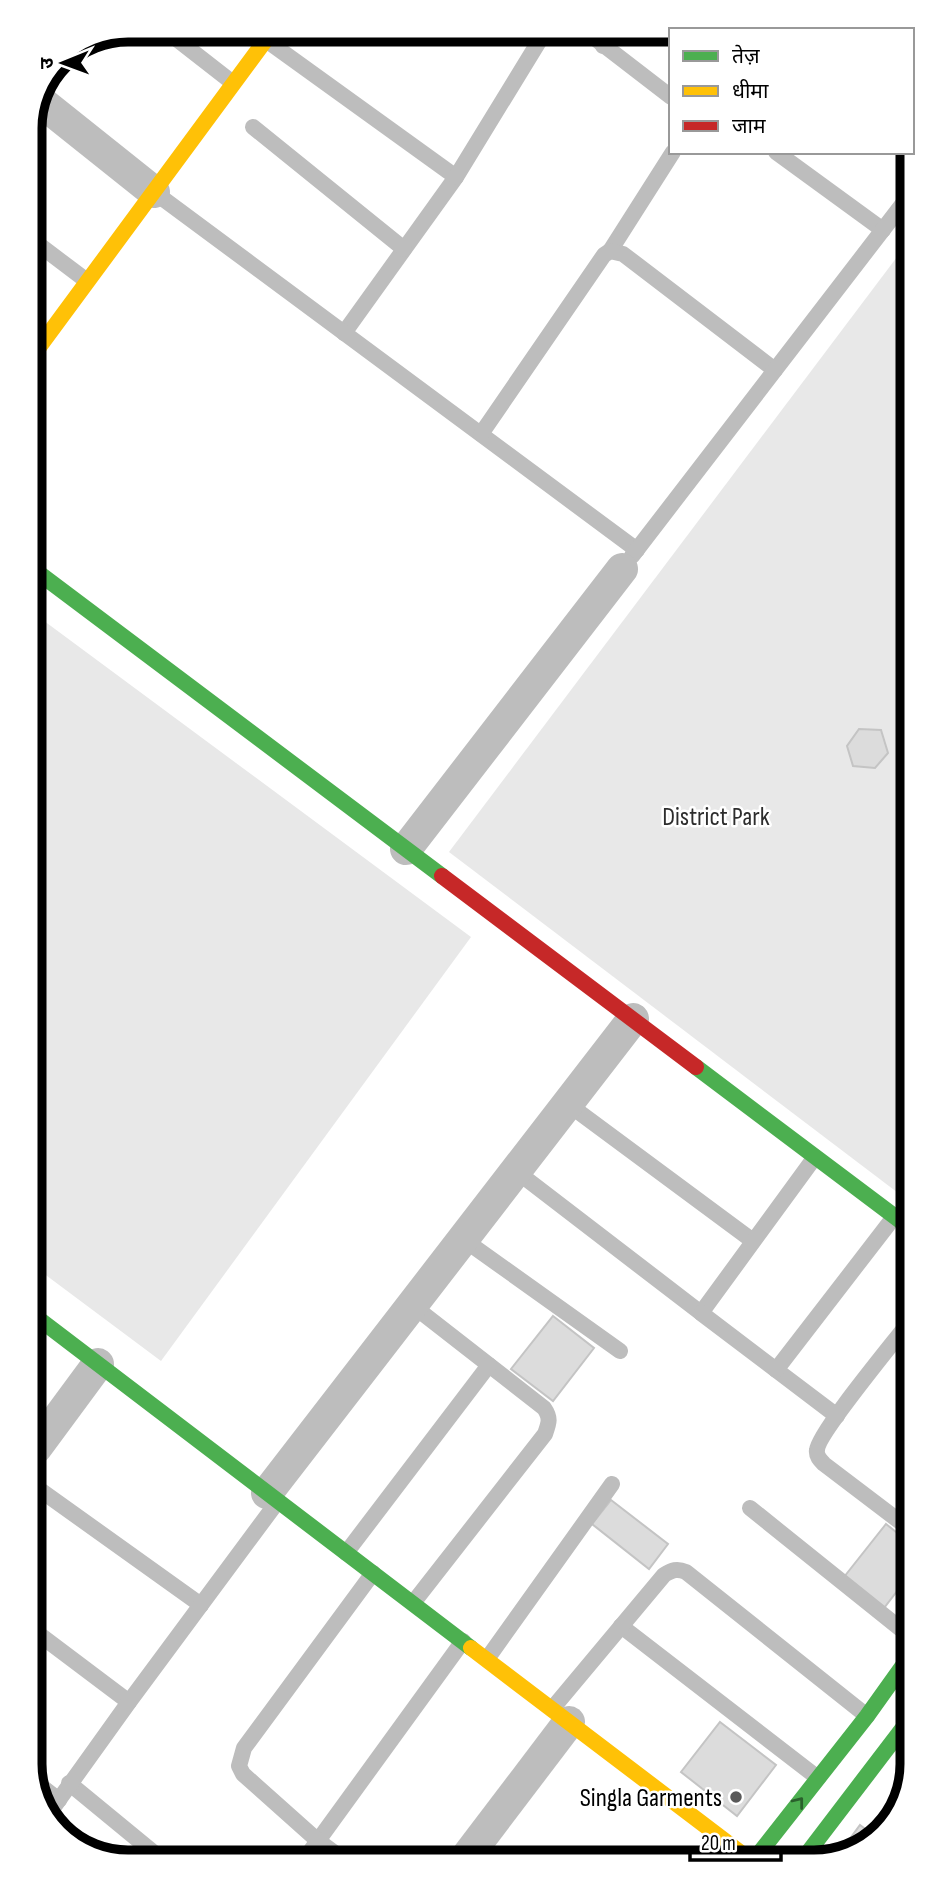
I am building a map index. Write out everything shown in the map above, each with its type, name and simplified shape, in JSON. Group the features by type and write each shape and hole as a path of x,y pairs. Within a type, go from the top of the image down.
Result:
{"street":[{"path":"42,343 265,42"},
{"path":"45,105 154,192"},
{"path":"407,849 629,560"},
{"path":"42,575 900,1220"},
{"path":"272,1497 412,1305 632,1019"},
{"path":"42,1321 737,1850"},
{"path":"42,1440 98,1364"},
{"path":"762,1850 900,1670"},
{"path":"471,1850 561,1716"},
{"path":"810,1850 900,1732"}],"lane":[{"path":"179,42 233,83"},
{"path":"279,42 456,177"},
{"path":"344,333 456,177 538,42"},
{"path":"598,42 669,96"},
{"path":"603,46 606,42"},
{"path":"253,127 404,248"},
{"path":"481,435 604,255 610,251 672,154"},
{"path":"779,154 883,230"},
{"path":"154,192 481,435 629,560 900,208"},
{"path":"42,247 88,282"},
{"path":"610,251 623,254 775,370"},
{"path":"568,1104 753,1241"},
{"path":"701,1313 815,1157"},
{"path":"516,1171 837,1416"},
{"path":"776,1370 894,1216"},
{"path":"463,1240 620,1351"},
{"path":"412,1305 544,1408 549,1423 545,1434 412,1603"},
{"path":"900,1334 837,1416 817,1450 818,1457 824,1464 900,1522"},
{"path":"346,1553 489,1366"},
{"path":"486,1659 612,1484"},
{"path":"42,1491 201,1605"},
{"path":"54,1807 201,1605 272,1497"},
{"path":"750,1508 900,1628"},
{"path":"561,1716 621,1626 664,1575 679,1569 687,1572 867,1716"},
{"path":"330,1850 243,1774 239,1766 240,1756 373,1573"},
{"path":"621,1626 818,1778"},
{"path":"42,1637 129,1702"},
{"path":"310,1850 463,1641"},
{"path":"69,1783 150,1850"},
{"path":"47,1791 59,1800"}],"green space":[{"name":"District Park","path":"900,253 900,1194 449,852"},
{"path":"42,619 471,937 161,1361 42,1272"}],"building":[{"path":"859,729 881,730 888,753 875,768 853,766 847,746"},
{"path":"553,1316 594,1348 553,1401 511,1369"},
{"path":"611,1500 668,1544 649,1569 592,1524"},
{"path":"886,1524 900,1535 900,1587 884,1608 844,1577"},
{"path":"720,1722 776,1765 737,1816 681,1772"},
{"path":"860,1825 868,1831 862,1836 847,1843"}],"traffic: fast":[{"path":"42,576 442,876"},
{"path":"696,1067 900,1220"},
{"path":"42,1321 471,1648"},
{"path":"762,1850 900,1670"},
{"path":"810,1850 900,1732"}],"traffic: slow":[{"path":"42,343 264,42"},
{"path":"471,1648 737,1850"}],"traffic: jam":[{"path":"442,876 696,1067"}],"place":[{"name":"Singla Garments","path":"736,1797"}]}
